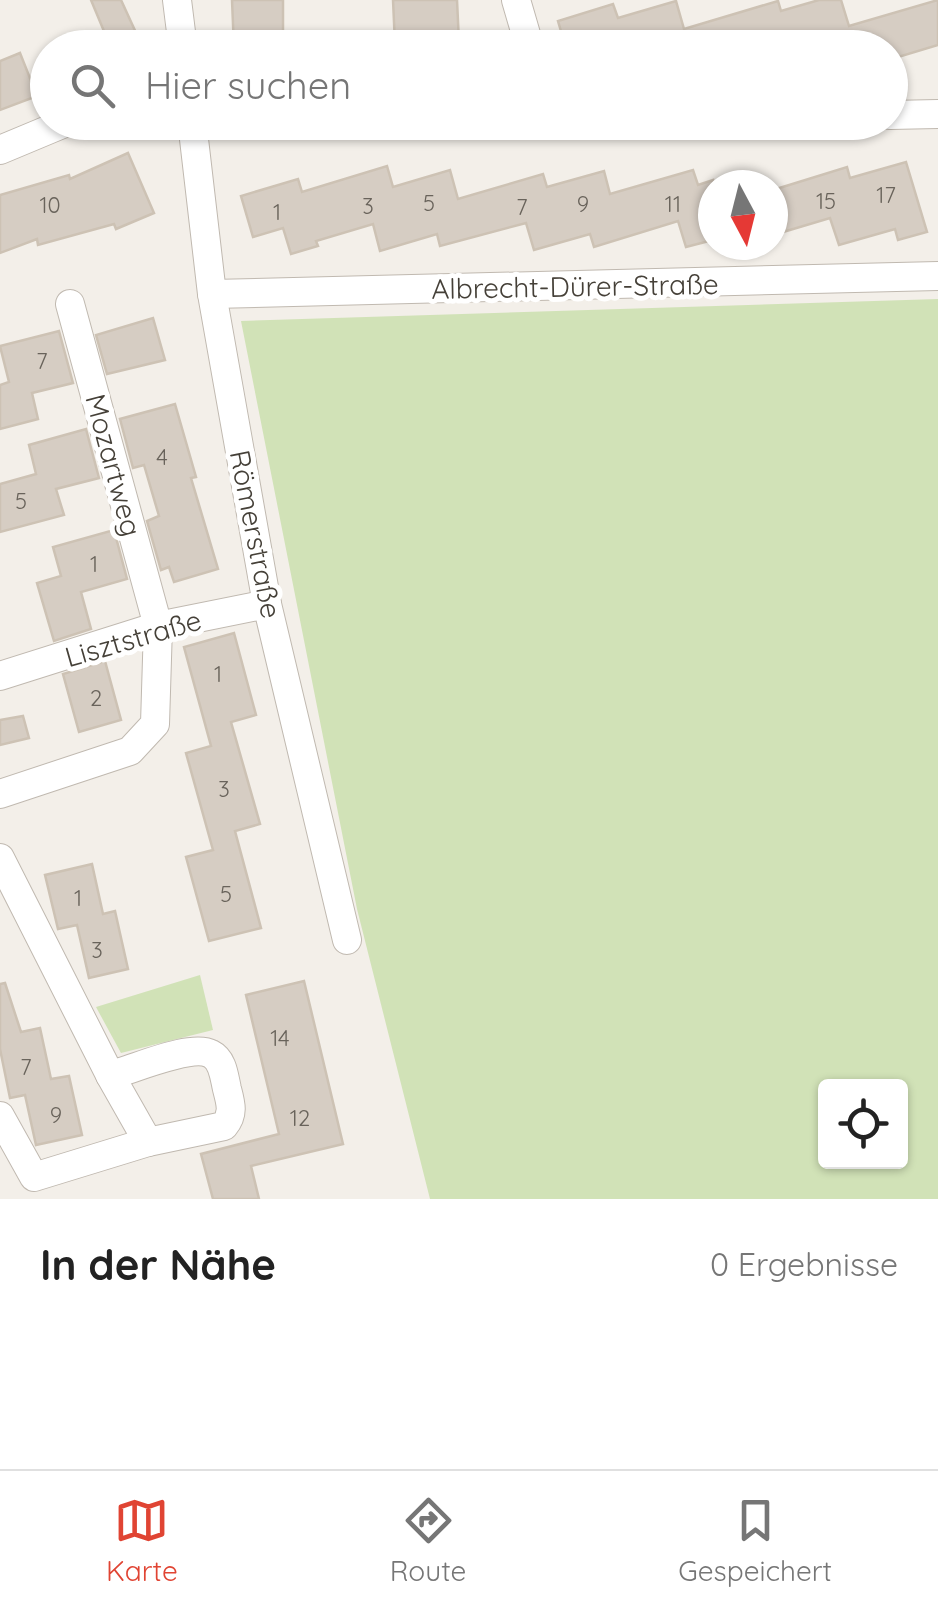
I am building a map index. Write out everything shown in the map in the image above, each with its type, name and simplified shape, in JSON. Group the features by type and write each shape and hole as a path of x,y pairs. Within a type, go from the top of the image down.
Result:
{"street":[{"path":"177,0 181,30"},
{"path":"516,0 525,30"},
{"path":"908,114 938,114"},
{"path":"0,150 30,137"},
{"name":"Römerstraße","path":"194,140 212,294 267,604 347,940"},
{"name":"Albrecht-Dürer-Straße","path":"212,294 938,276"},
{"name":"Mozartweg","path":"0,794 130,751 155,724 158,626 70,304"},
{"name":"Lisztstraße","path":"0,676 158,626 267,604"},
{"path":"0,858 148,1142"},
{"path":"0,1116 34,1177 148,1142 224,1126 230,1118 232,1108 221,1062 209,1052 190,1051 110,1075"}],"green space":[{"path":"938,299 938,1199 430,1199 357,909 241,321"},
{"path":"200,975 213,1030 121,1053 96,1007"}],"building":[{"path":"91,0 121,0 135,30 104,30"},
{"path":"232,0 283,0 283,30 233,30"},
{"path":"393,0 457,0 458,30 394,30"},
{"path":"819,0 841,0 849,26 938,0 938,45 908,54 908,30 561,30 558,21 613,4 618,18 676,1 684,29 778,1 781,11"},
{"path":"20,53 30,78 30,99 0,110 0,61"},
{"path":"128,153 154,213 116,229 114,224 38,245 37,239 0,253 0,195 69,175 70,179"},
{"path":"906,162 927,232 898,240 895,229 839,245 830,218 788,231 788,185 847,167 850,178"},
{"path":"387,166 393,187 450,170 458,199 543,174 547,187 604,171 610,194 693,170 698,185 698,244 686,247 678,221 594,247 590,234 534,250 526,223 440,246 437,234 380,251 373,224 316,241 318,246 291,254 283,228 253,237 241,196 298,179 302,192"},
{"path":"153,318 165,360 107,374 96,335"},
{"path":"59,331 73,383 32,393 38,419 0,429 0,385 9,382 0,346"},
{"path":"175,404 196,477 191,478 218,569 174,582 169,567 161,570 147,521 159,516 144,465 133,468 120,419"},
{"path":"86,429 99,478 56,489 64,515 0,532 0,484 36,474 29,445"},
{"path":"114,530 127,579 81,592 91,629 54,641 37,583 61,576 53,547"},
{"path":"234,633 256,715 231,722 260,824 235,831 261,928 209,941 186,857 213,850 186,753 211,746 184,647"},
{"path":"105,661 121,720 79,732 63,674"},
{"path":"23,716 29,738 0,745 0,720"},
{"path":"92,864 103,914 115,911 128,969 89,978 77,925 58,929 45,875"},
{"path":"304,981 343,1144 251,1166 259,1199 213,1199 201,1154 279,1134 246,995"},
{"path":"5,983 21,1032 40,1028 51,1079 69,1076 82,1135 36,1145 25,1095 10,1098 0,1049 0,984"}]}
